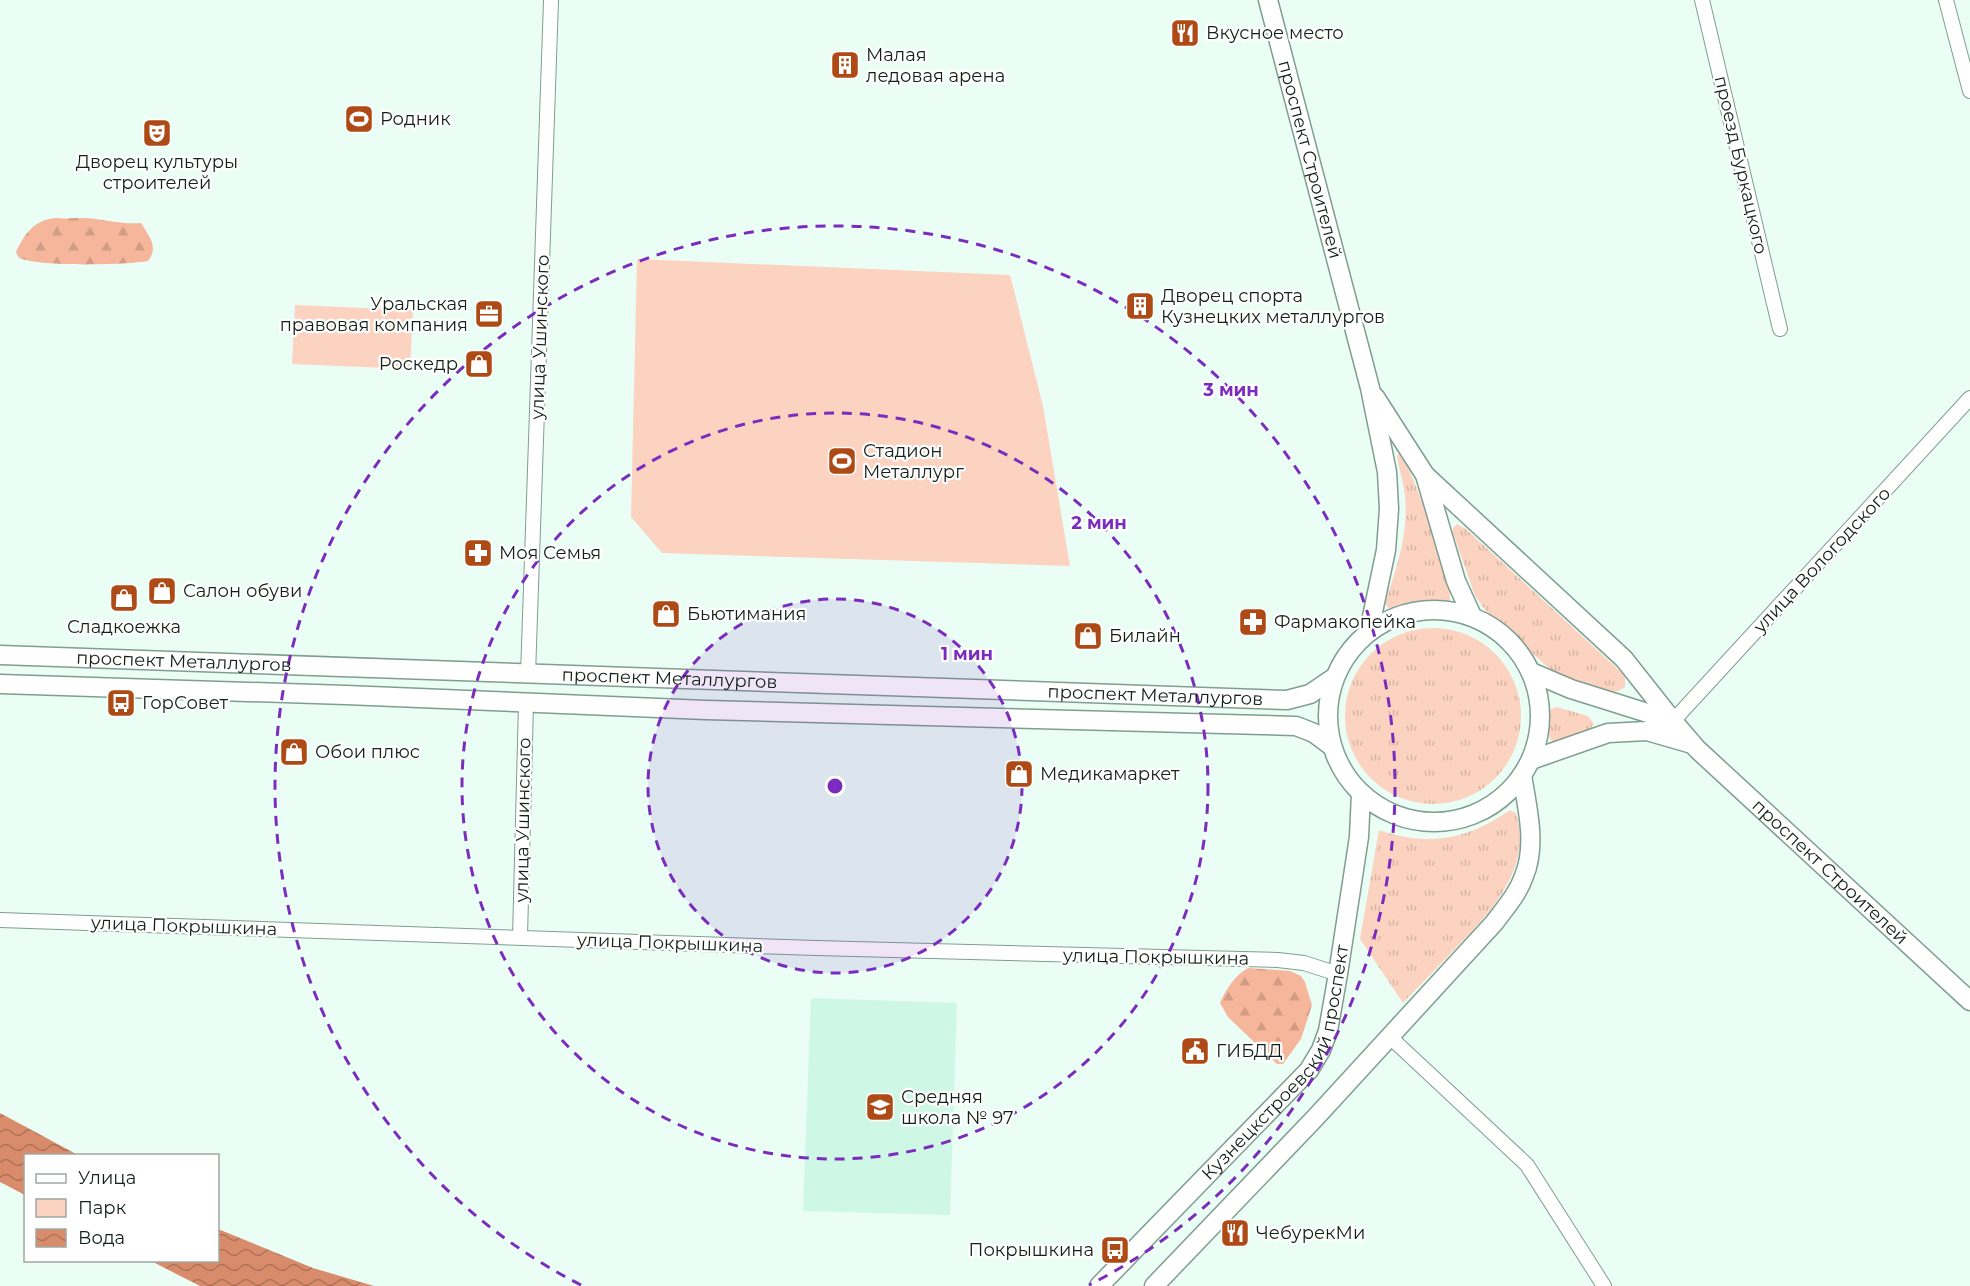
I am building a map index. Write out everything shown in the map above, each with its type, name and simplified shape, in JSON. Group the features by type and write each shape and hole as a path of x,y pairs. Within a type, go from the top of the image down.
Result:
{"main road":[{"name":"проспект Строителей","path":"1268,0 1370,388"},
{"path":"1370,388 1425,475 1456,581 1472,616"},
{"path":"1369,631 1386,550 1389,509 1387,472 1370,388"},
{"name":"проспект Строителей","path":"1425,475 1624,659 1692,744 1970,1001"},
{"path":"1438,609 1472,616 1497,630 1516,649 1531,672 1539,701 1539,731 1526,768 1497,802 1464,818 1427,822 1391,814 1360,793 1341,768 1330,745 1328,707 1335,677 1344,658 1357,642 1369,631 1404,613 1438,609"},
{"name":"проспект Металлургов","path":"0,655 1287,700 1310,694 1335,677"},
{"path":"1531,672 1571,690 1673,721"},
{"name":"проспект Металлургов","path":"0,684 706,710 1296,726 1314,733 1330,745"},
{"path":"1526,768 1608,733 1647,731 1692,744"},
{"path":"1154,1286 1390,1037 1494,923 1518,891 1529,856 1530,822 1526,768"},
{"name":"Кузнецкстроевский проспект","path":"1100,1286 1309,1070 1321,1050 1328,1031 1359,837 1360,793"}],"street":[{"name":"улица Ушинского","path":"528,675 550,0"},
{"name":"проезд Буркацкого","path":"1702,0 1780,329"},
{"path":"1947,0 1970,91"},
{"name":"улица Вологодского","path":"1673,721 1969,402"},
{"name":"улица Ушинского","path":"520,937 526,703"},
{"name":"улица Покрышкина","path":"0,920 816,948 1278,960 1304,963 1338,974"},
{"path":"1390,1037 1527,1165 1604,1286"}],"shaded area":[{"name":"Средняя школа № 97","path":"811,998 957,1003 950,1215 803,1211"}],"green space":[{"path":"56,218 88,218 141,223 152,242 153,251 148,261 102,264 44,263 19,258 16,252 31,229 42,221"},
{"name":"Стадион Металлург","path":"637,259 1010,275 1043,406 1070,566 662,553 631,517"},
{"path":"295,305 413,310 410,369 292,364"},
{"path":"1398,454 1412,476 1450,591 1450,602 1445,604 1412,603 1389,609 1385,603 1401,551 1405,524 1404,487"},
{"path":"1457,524 1466,529 1621,672 1625,677 1625,687 1609,692 1564,681 1486,611 1475,596 1453,533 1453,528"},
{"path":"1433,628 1467,635 1482,643 1495,654 1506,667 1514,682 1521,716 1514,750 1506,765 1495,778 1482,789 1467,797 1433,804 1399,797 1384,789 1371,778 1360,765 1352,750 1345,716 1352,682 1360,667 1371,654 1384,643 1399,635"},
{"path":"1557,707 1588,716 1594,724 1587,733 1554,745 1549,736 1548,710"},
{"path":"1510,810 1516,813 1520,834 1513,873 1504,890 1479,924 1403,1003 1360,939 1379,830 1414,838 1447,838 1478,828"},
{"path":"1248,968 1290,971 1301,976 1305,982 1312,1005 1301,1039 1283,1064 1277,1064 1228,1017 1220,1003 1231,983"}],"water":[{"path":"0,1113 76,1154 24,1154 24,1194 0,1182"},
{"path":"219,1229 313,1268 374,1286 200,1286 153,1262 219,1262"}],"place":[{"name":"Вкусное место","path":"1185,33"},
{"name":"Малая ледовая арена","path":"845,65"},
{"name":"Родник","path":"359,119"},
{"name":"Дворец культуры строителей","path":"157,133"},
{"name":"Дворец спорта Кузнецких металлургов","path":"1140,306"},
{"name":"Уральская правовая компания","path":"489,314"},
{"name":"Роскедр","path":"479,364"},
{"name":"Стадион Металлург","path":"842,461"},
{"name":"Моя Семья","path":"478,553"},
{"name":"Салон обуви","path":"162,591"},
{"name":"Сладкоежка","path":"124,598"},
{"name":"Бьютимания","path":"666,614"},
{"name":"Фармакопейка","path":"1253,622"},
{"name":"Билайн","path":"1088,636"},
{"name":"ГорСовет","path":"121,703"},
{"name":"Обои плюс","path":"294,752"},
{"name":"Медикамаркет","path":"1019,774"},
{"name":"ГИБДД","path":"1195,1051"},
{"name":"Средняя школа № 97","path":"880,1107"},
{"name":"ЧебурекМи","path":"1235,1233"},
{"name":"Покрышкина","path":"1115,1250"}]}
